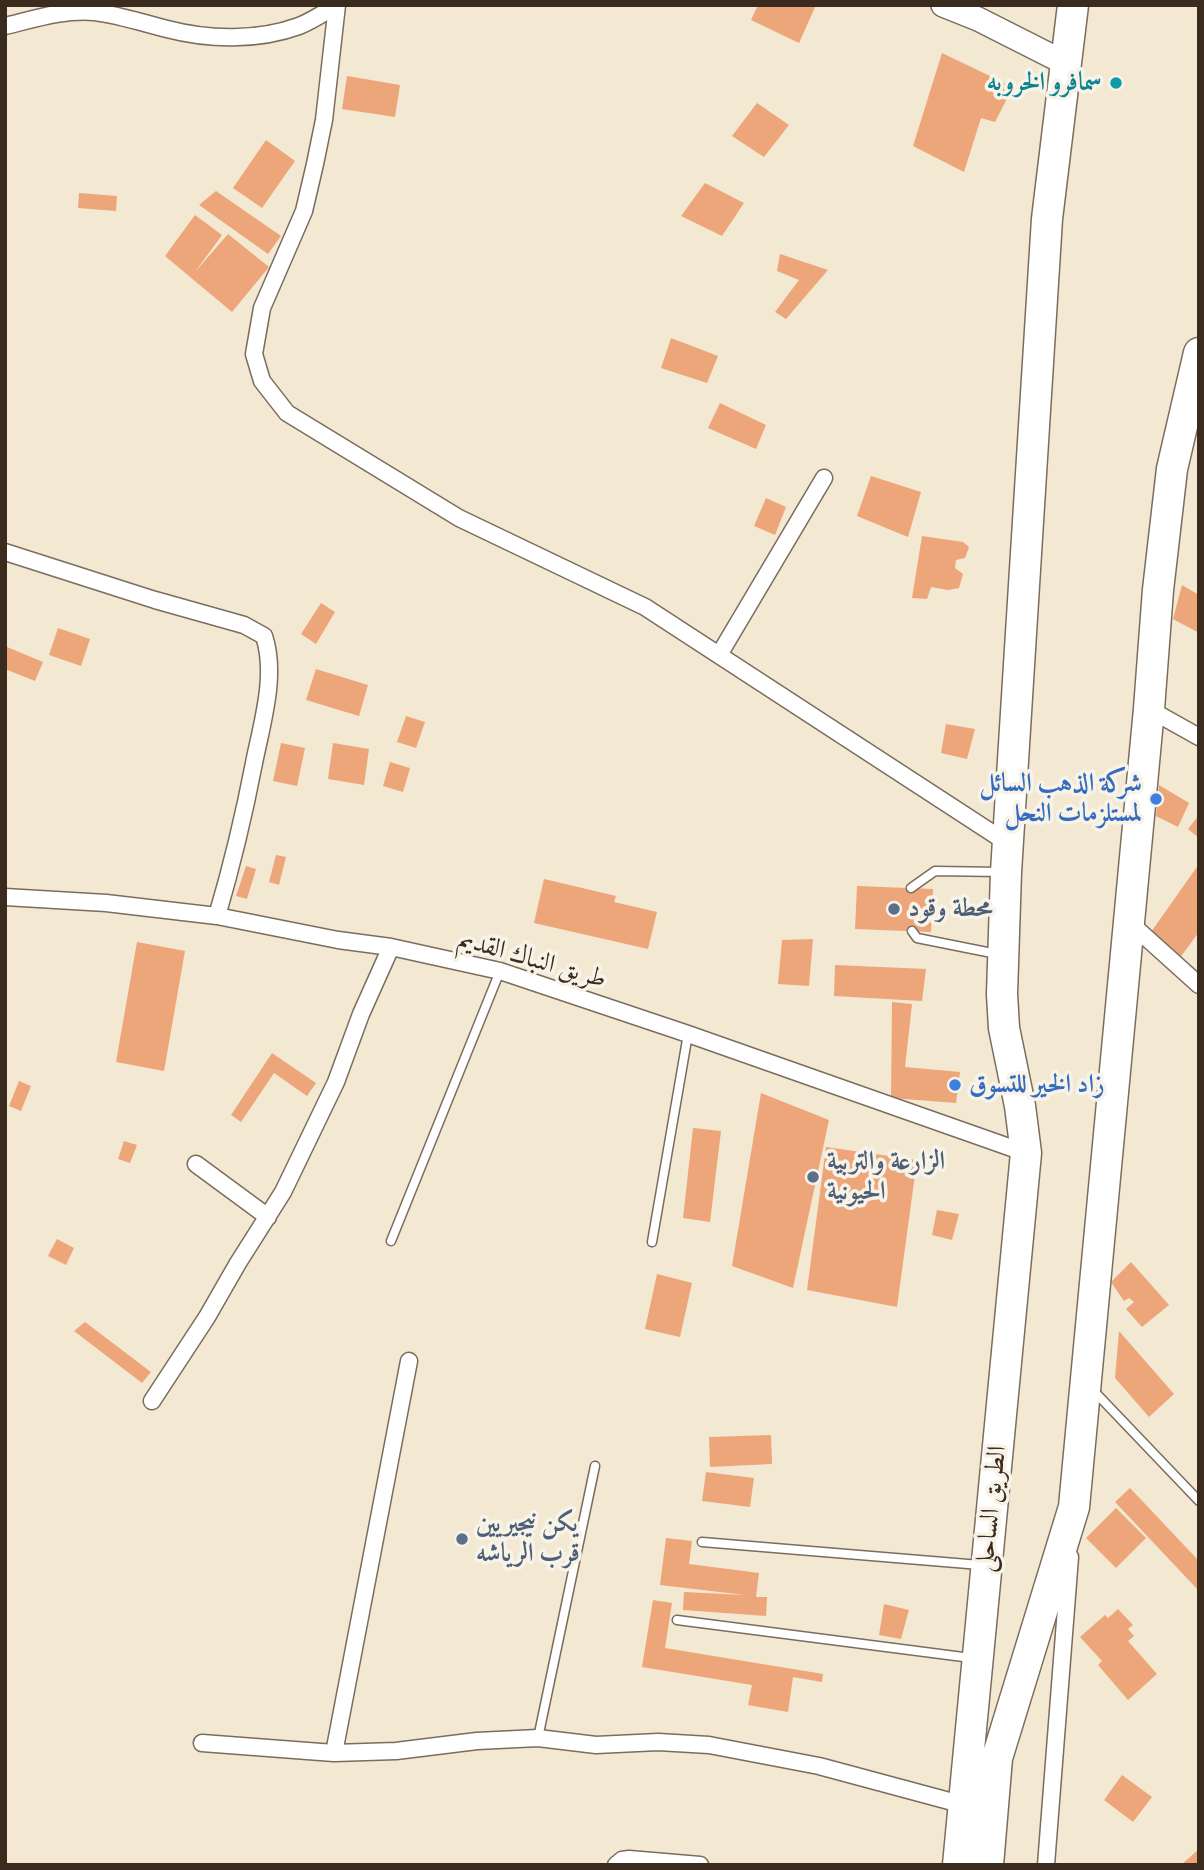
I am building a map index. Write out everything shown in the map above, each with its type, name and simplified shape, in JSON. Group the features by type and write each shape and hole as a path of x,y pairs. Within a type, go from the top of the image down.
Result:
{"highway":[{"name":"الطريق الساحلى","path":"958,1865 1026,1153 1004,1028 1003,956 1047,219 1073,5"},
{"path":"988,1865 997,1758 1074,1507 1158,590 1172,469 1199,352"}],"main road":[{"path":"943,5 972,12 1067,64"}],"street":[{"path":"5,26 79,11 95,12 171,30 247,37 302,25 337,5"},
{"path":"337,5 324,120 304,211 262,308 254,354 262,381 286,414 458,518 645,607 719,655 1008,858"},
{"path":"719,655 824,478"},
{"path":"5,552 244,625 264,636 269,663 264,716 232,864 217,916"},
{"path":"1149,709 1199,737"},
{"name":"طريق النباك القديم","path":"5,897 106,903 217,916 338,940 391,947 500,971 1026,1153"},
{"path":"1129,922 1199,985"},
{"path":"152,1401 283,1192 336,1082 361,1014 391,947"},
{"path":"196,1164 268,1217"},
{"path":"334,1753 410,1361"},
{"path":"1046,1865 1074,1507"},
{"path":"202,1743 334,1753 396,1751 477,1741 538,1738 596,1745 658,1742 709,1745 819,1766 964,1805"},
{"path":"616,1865 629,1859 700,1865"}],"lane":[{"path":"911,888 935,871 1008,858"},
{"path":"912,931 917,938 1003,956"},
{"path":"391,1241 500,971"},
{"path":"652,1242 688,1034"},
{"path":"1086,1382 1199,1502"},
{"path":"538,1738 595,1466"},
{"path":"702,1542 986,1565"},
{"path":"677,1620 977,1659"}],"building":[{"path":"758,5 816,5 799,43 751,20"},
{"path":"942,53 1013,87 995,122 981,118 964,172 913,146"},
{"path":"347,76 400,85 395,117 342,109"},
{"path":"757,103 789,125 764,157 732,136"},
{"path":"266,140 295,161 262,208 233,188"},
{"path":"705,183 744,203 722,236 681,216"},
{"path":"216,191 281,236 268,254 199,205"},
{"path":"79,193 117,196 116,211 78,208"},
{"path":"195,215 222,235 195,272 228,234 269,267 232,312 165,256"},
{"path":"780,254 828,270 786,319 775,312 799,280 777,271"},
{"path":"671,338 718,356 707,383 661,368"},
{"path":"720,403 766,425 756,449 708,428"},
{"path":"871,476 921,492 908,537 857,516"},
{"path":"766,498 786,507 775,535 754,526"},
{"path":"922,536 963,542 969,547 965,558 956,560 955,568 963,574 959,588 948,590 931,587 927,599 912,598"},
{"path":"1182,585 1199,595 1199,633 1173,619"},
{"path":"321,603 335,612 316,644 301,634"},
{"path":"58,628 90,639 81,666 49,655"},
{"path":"7,647 43,662 35,681 5,669"},
{"path":"316,669 368,685 359,716 306,700"},
{"path":"406,716 425,722 416,748 397,742"},
{"path":"946,724 975,729 967,759 941,753"},
{"path":"281,743 305,748 297,786 273,781"},
{"path":"333,743 369,749 364,785 328,779"},
{"path":"390,762 410,768 403,792 383,786"},
{"path":"1159,785 1189,803 1178,827 1156,816"},
{"path":"1199,815 1199,838 1188,829"},
{"path":"276,855 286,857 279,885 269,882"},
{"path":"1199,864 1199,932 1179,959 1151,932"},
{"path":"246,866 256,869 247,899 236,896"},
{"path":"544,879 616,896 614,902 657,912 648,949 534,923"},
{"name":"محطة وقود","path":"857,886 933,889 931,932 855,929"},
{"path":"813,939 809,986 778,984 782,940"},
{"path":"137,942 185,951 164,1071 116,1062"},
{"path":"835,965 926,969 922,1001 834,996"},
{"path":"892,1002 912,1004 905,1067 960,1072 956,1103 891,1098"},
{"path":"272,1053 316,1083 307,1096 274,1073 241,1122 231,1115"},
{"path":"19,1081 31,1086 21,1111 9,1106"},
{"path":"761,1093 829,1120 793,1288 732,1266"},
{"path":"693,1128 721,1131 710,1222 683,1218"},
{"path":"124,1141 137,1145 130,1163 118,1159"},
{"path":"826,1147 917,1160 897,1307 807,1290"},
{"path":"937,1210 959,1214 952,1240 932,1235"},
{"path":"57,1239 74,1248 66,1265 48,1256"},
{"path":"1131,1262 1169,1305 1142,1327 1126,1309 1134,1302 1129,1298 1124,1301 1111,1282"},
{"path":"657,1274 692,1283 680,1337 645,1329"},
{"path":"85,1322 151,1372 142,1383 74,1331"},
{"path":"1119,1331 1174,1394 1149,1417 1115,1378"},
{"path":"771,1435 772,1464 710,1467 709,1437"},
{"path":"706,1472 754,1478 750,1507 702,1501"},
{"path":"1130,1488 1199,1561 1199,1591 1115,1502"},
{"path":"1116,1508 1146,1538 1116,1568 1086,1538"},
{"path":"666,1538 692,1541 689,1564 759,1573 756,1597 767,1597 766,1616 683,1610 684,1592 745,1595 660,1585"},
{"path":"653,1600 672,1603 665,1648 823,1674 822,1682 793,1677 788,1712 748,1705 752,1685 642,1667"},
{"path":"884,1604 909,1610 901,1639 879,1635"},
{"path":"1118,1609 1133,1625 1128,1629 1134,1636 1128,1641 1157,1674 1128,1700 1098,1665 1102,1661 1080,1637 1105,1615 1108,1618"},
{"path":"1122,1775 1152,1797 1133,1822 1104,1800"},
{"path":"1199,1849 1199,1865 1181,1865"}],"place":[{"name":"سمافرو الخروبه","path":"1116,83"},
{"name":"شركة الذهب السائل لمستلزمات النحل","path":"1156,799"},
{"name":"محطة وقود","path":"894,909"},
{"name":"زاد الخير للتسوق","path":"955,1085"},
{"name":"الزارعة والتربية الحيونية","path":"813,1177"},
{"name":"يكن نيجيريين قرب الرياشه","path":"462,1539"}]}
